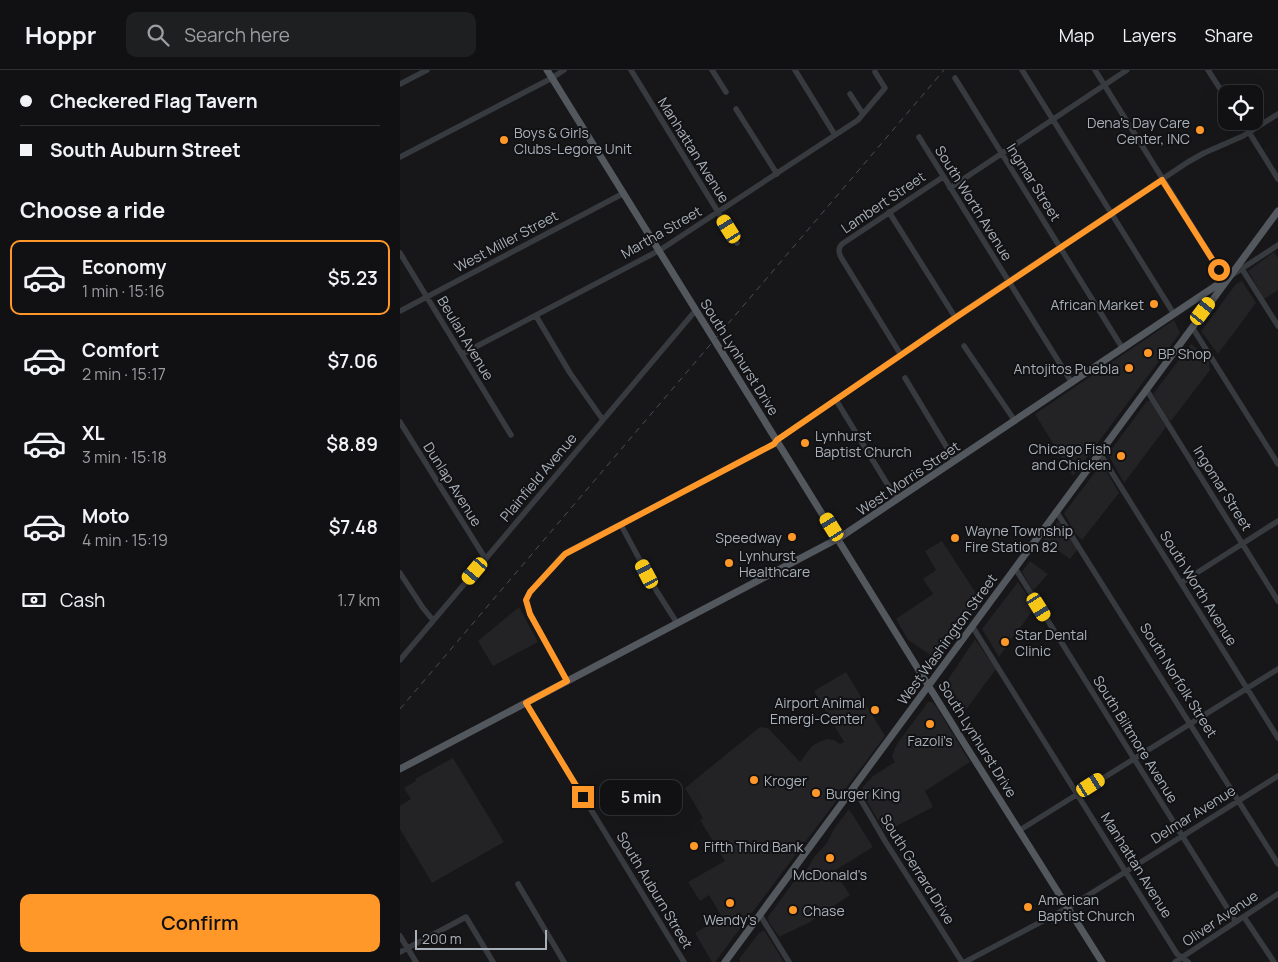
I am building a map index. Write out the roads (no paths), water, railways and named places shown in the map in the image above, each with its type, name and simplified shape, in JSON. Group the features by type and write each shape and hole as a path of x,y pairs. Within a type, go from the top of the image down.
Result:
{"main road":[{"name":"South Lynhurst Drive","path":"547,70 1102,962"},
{"name":"West Washington Street","path":"725,962 1278,211"},
{"name":"West Morris Street","path":"400,769 839,538 1229,277"}],"street":[{"path":"400,84 427,70"},
{"path":"400,157 564,70"},
{"name":"Manhattan Avenue","path":"630,70 737,243"},
{"path":"712,70 726,92"},
{"path":"795,70 835,135"},
{"path":"1022,70 1174,314"},
{"path":"1095,70 1219,270 1229,277"},
{"path":"950,188 1127,70"},
{"path":"1208,70 1218,86"},
{"path":"850,94 863,114 885,88 875,72"},
{"name":"Ingmar Street","path":"955,78 1123,349"},
{"path":"736,109 777,174"},
{"name":"Martha Street","path":"462,354 660,250 858,120 863,114"},
{"path":"567,681 530,614 526,600 530,592 565,554 774,444 777,440 901,354 1196,157 1249,132 1278,114"},
{"path":"1249,132 1278,179"},
{"name":"South Worth Avenue","path":"919,137 1072,383"},
{"name":"Lambert Street","path":"901,354 839,254 839,249 842,244 943,177"},
{"name":"West Miller Street","path":"400,311 624,193"},
{"path":"889,212 955,318"},
{"name":"West Morris Street","path":"1229,277 1278,245"},
{"name":"Beulah Avenue","path":"400,253 511,435"},
{"path":"1242,269 1278,326"},
{"name":"Plainfield Avenue","path":"400,660 696,310"},
{"path":"536,316 570,373 603,420"},
{"path":"1192,327 1278,464"},
{"path":"964,346 1015,422"},
{"path":"905,378 955,461"},
{"name":"Ingomar Street","path":"1146,389 1278,601"},
{"path":"836,400 897,500"},
{"name":"Dunlap Avenue","path":"400,422 485,558"},
{"name":"South Worth Avenue","path":"1099,452 1278,738"},
{"name":"South Norfolk Street","path":"1056,511 1278,864"},
{"path":"1181,583 1278,522"},
{"path":"620,526 677,623"},
{"name":"South Biltmore Avenue","path":"1015,568 1236,922"},
{"path":"400,573 433,620"},
{"name":"Manhattan Avenue","path":"972,626 1177,954 1188,962"},
{"path":"1020,830 1278,669"},
{"name":"South Auburn Street","path":"526,703 684,962"},
{"name":"Delmar Avenue","path":"963,962 1068,907 1278,776"},
{"name":"South Gerrard Drive","path":"854,788 884,841 963,962"},
{"path":"518,884 564,962"},
{"name":"Oliver Avenue","path":"1176,962 1278,894"},
{"path":"760,915 789,962"},
{"path":"400,952 466,917 493,962"},
{"path":"1244,917 1274,962"},
{"path":"400,936 416,962"}],"railway":[{"path":"400,709 944,70"}],"place":[{"name":"Dena's Day Care Center, INC","path":"1200,130"},
{"name":"Boys & Girls Clubs-Legore Unit","path":"504,140"},
{"name":"African Market","path":"1154,304"},
{"name":"BP Shop","path":"1148,353"},
{"name":"Antojitos Puebla","path":"1129,368"},
{"name":"Lynhurst Baptist Church","path":"805,443"},
{"name":"Chicago Fish and Chicken","path":"1121,456"},
{"name":"Speedway","path":"792,537"},
{"name":"Wayne Township Fire Station 82","path":"955,538"},
{"name":"Lynhurst Healthcare","path":"729,563"},
{"name":"Star Dental Clinic","path":"1005,642"},
{"name":"Airport Animal Emergi-Center","path":"875,710"},
{"name":"Fazoli's","path":"930,724"},
{"name":"Kroger","path":"754,780"},
{"name":"Burger King","path":"816,793"},
{"name":"Fifth Third Bank","path":"694,846"},
{"name":"McDonald's","path":"830,858"},
{"name":"Wendy's","path":"730,903"},
{"name":"American Baptist Church","path":"1028,907"},
{"name":"Chase","path":"793,910"}]}
